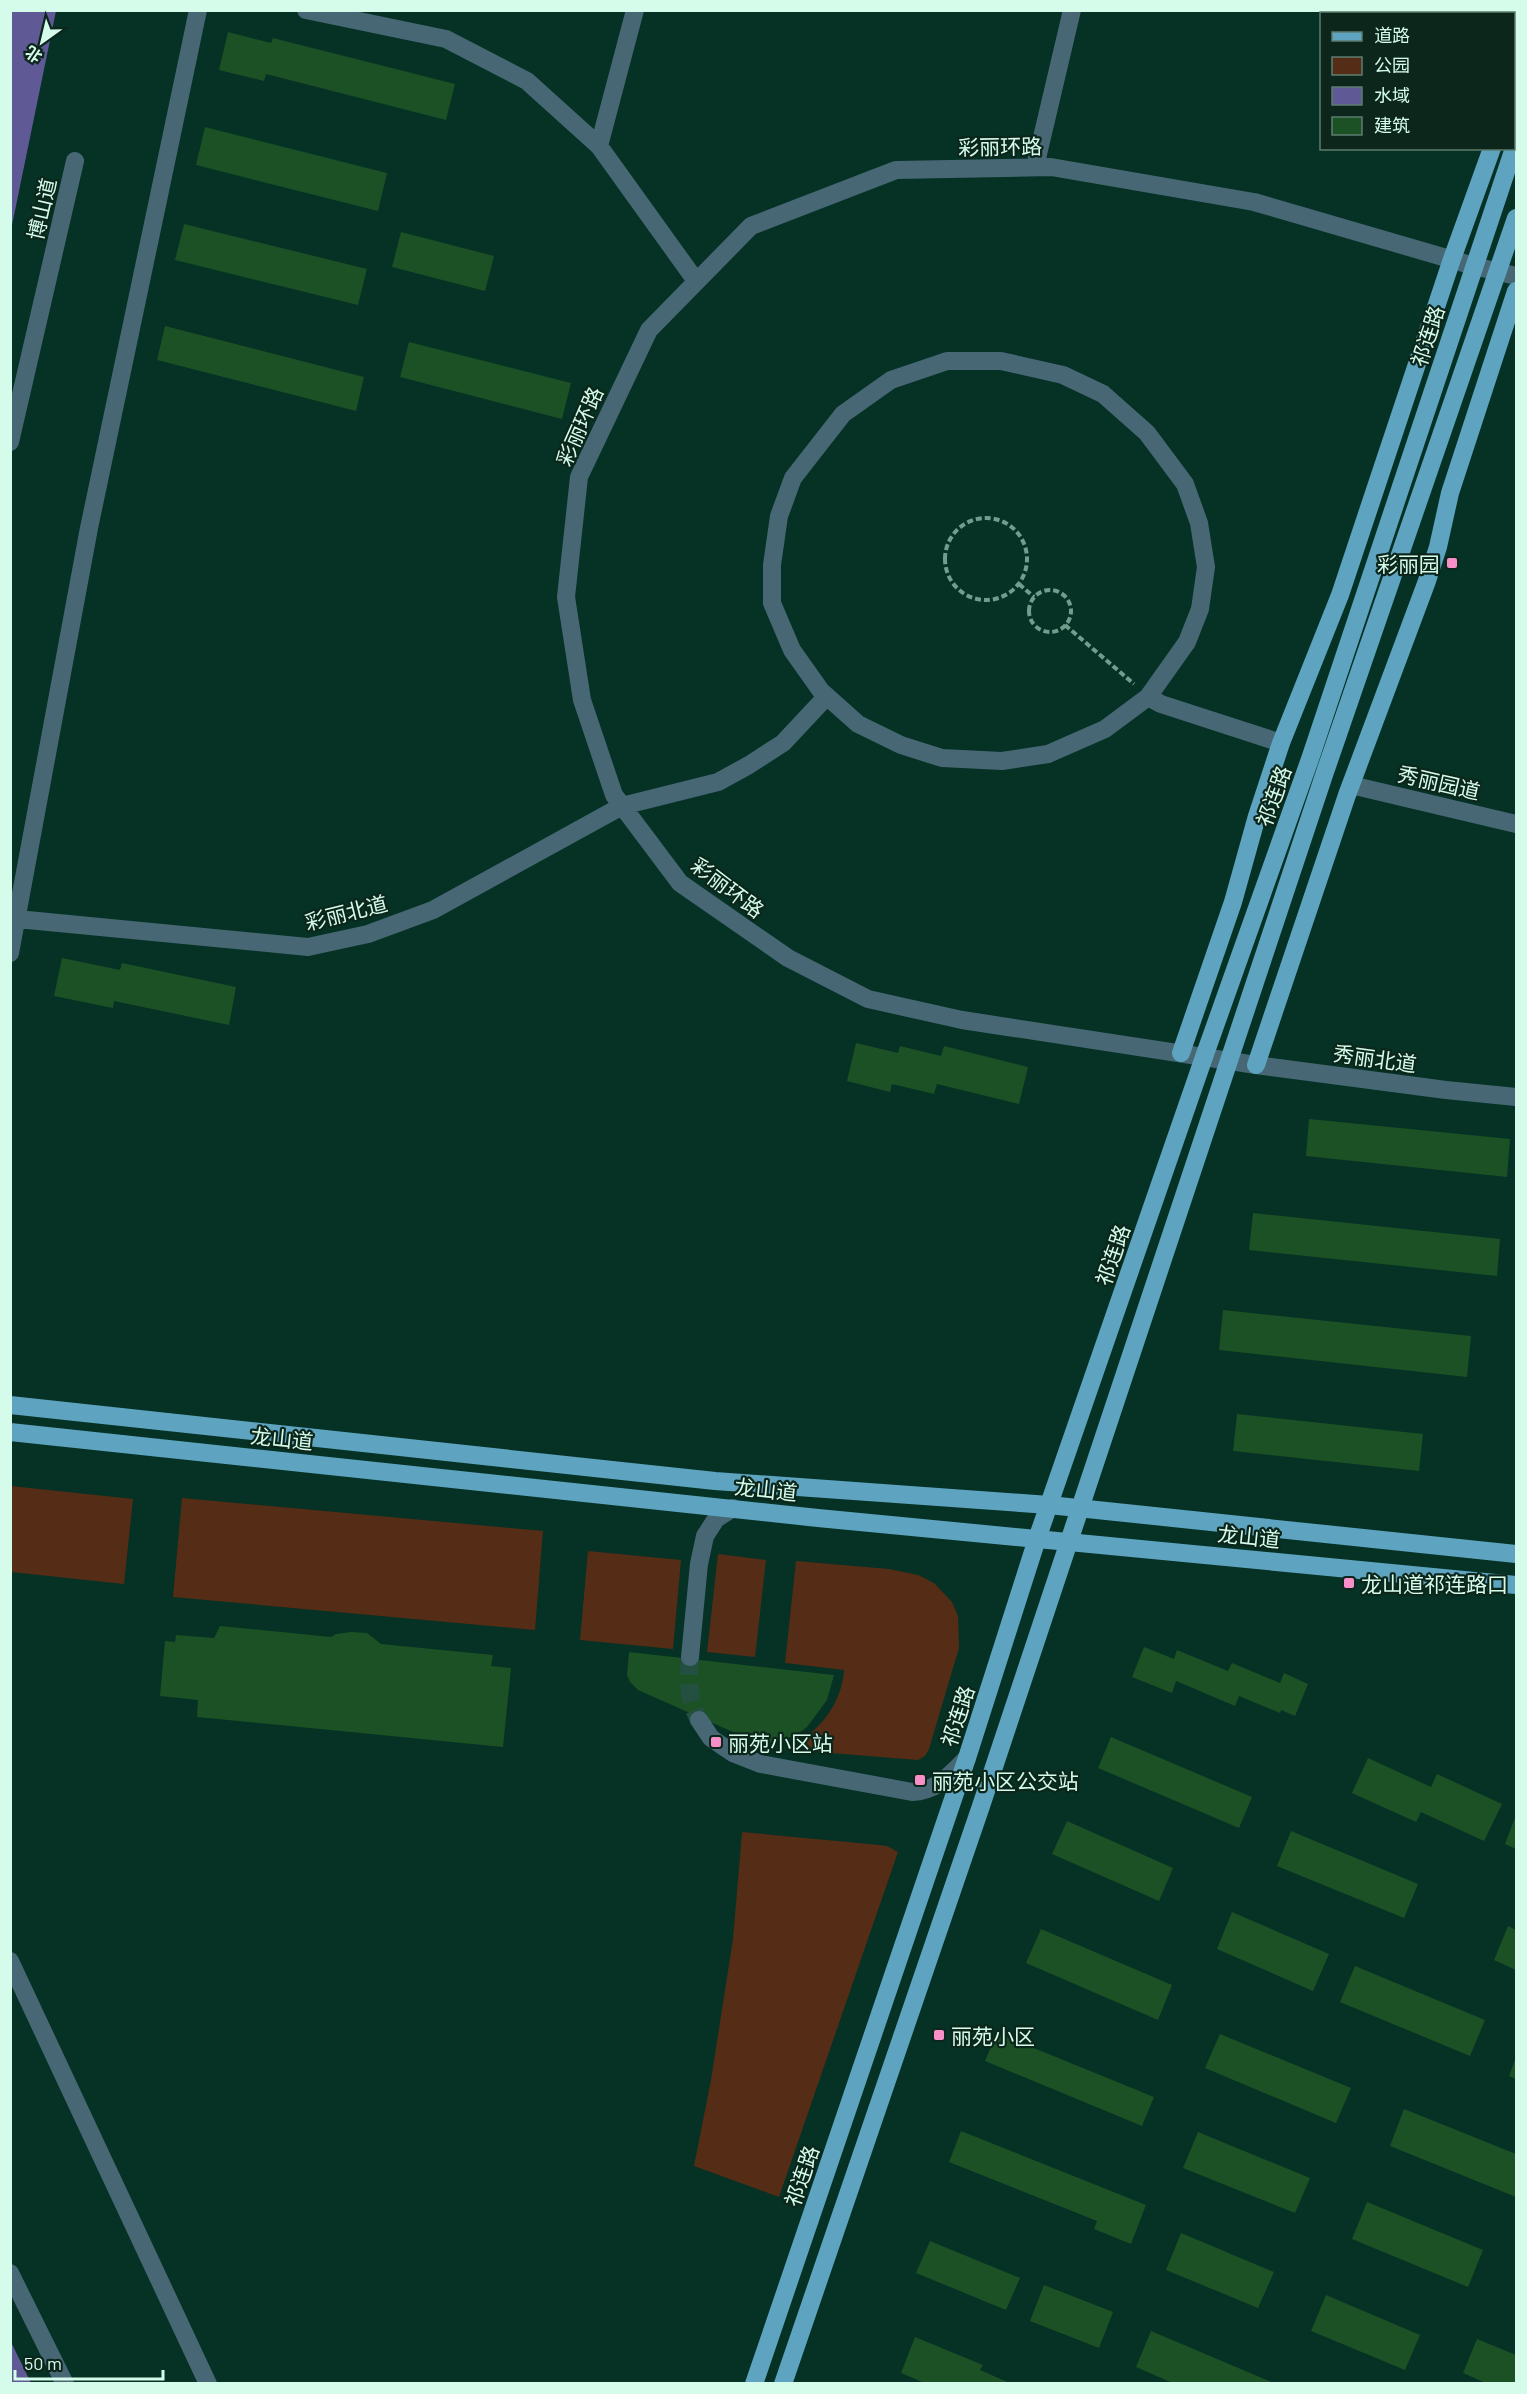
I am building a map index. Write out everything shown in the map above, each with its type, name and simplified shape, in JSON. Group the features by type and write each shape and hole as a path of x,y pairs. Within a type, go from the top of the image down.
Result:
{"main road":[{"path":"1181,1053 1233,902 1257,816 1281,743 1340,595 1491,150"},
{"name":"祁连路","path":"754,2384 967,1758 1037,1539 1310,759 1513,150"},
{"name":"祁连路","path":"783,2384 974,1828 1324,775 1508,273 1516,218"},
{"path":"1256,1065 1351,785 1427,581 1438,547 1450,493 1516,291"},
{"name":"龙山道","path":"10,1405 715,1481 1049,1505 1516,1554"},
{"name":"龙山道","path":"10,1432 1037,1539 1516,1585"}],"street":[{"path":"10,953 89,528 198,10"},
{"path":"306,10 446,39 527,81 599,146 696,281"},
{"path":"599,146 635,10"},
{"path":"1035,167 1072,10"},
{"name":"博山道","path":"10,442 75,161"},
{"name":"彩丽环路","path":"1229,1060 962,1020 868,999 788,958 680,883 614,795 582,700 566,597 579,477 649,330 751,225 896,170 1051,167 1254,202 1452,260 1508,273"},
{"path":"947,361 1001,361 1063,375 1103,394 1147,433 1185,483 1199,523 1206,567 1200,609 1187,642 1148,697 1105,729 1067,746 1048,754 1002,761 942,758 901,745 858,724 827,696 792,650 772,603 772,565 779,516 793,478 843,414 891,380 947,361"},
{"name":"彩丽北道","path":"17,919 308,947 368,934 433,910 622,806 718,782 783,743 827,696"},
{"path":"1148,697 1161,704 1281,743"},
{"name":"秀丽园道","path":"1351,785 1516,824"},
{"name":"秀丽北道","path":"1229,1060 1446,1090 1516,1097"},
{"path":"690,1657 699,1564 705,1536 716,1520 733,1508"},
{"path":"699,1720 711,1738 733,1753 761,1764 912,1792 936,1787 967,1758"},
{"path":"10,1961 208,2384"},
{"path":"10,2273 65,2384"}],"path":[{"path":"997,519 1009,525 1019,534 1025,546 1027,559 1025,573 1019,584 1008,594 996,600 968,597 956,588 948,577 944,563 945,549 950,537 959,527 971,520 997,519"},
{"path":"1019,584 1035,597"},
{"path":"1046,590 1052,590 1064,596 1071,607 1069,620 1065,625 1053,631 1046,631 1034,623 1029,610 1035,597 1046,590"},
{"path":"1065,625 1148,697"}],"green space":[{"path":"11,1486 133,1499 124,1584 11,1572"},
{"path":"182,1498 543,1531 535,1630 173,1597"},
{"path":"588,1551 681,1560 673,1649 580,1640"},
{"path":"718,1554 766,1560 755,1657 707,1652"},
{"path":"796,1561 889,1569 918,1575 934,1583 952,1602 958,1616 959,1648 925,1756 918,1760 806,1751 807,1736 821,1723 837,1699 844,1670 785,1663"},
{"path":"742,1832 887,1846 898,1852 779,2197 694,2166 711,2080 733,1939"}],"water":[{"path":"10,11 56,11 11,230"},
{"path":"11,2342 31,2383 11,2383"}],"building":[{"path":"228,32 271,43 273,38 455,84 446,120 266,74 264,81 219,70"},
{"path":"205,127 387,173 378,211 196,165"},
{"path":"184,224 367,269 358,305 175,260"},
{"path":"401,232 494,256 485,291 392,267"},
{"path":"165,326 364,377 356,411 157,360"},
{"path":"409,342 571,383 562,419 400,377"},
{"path":"62,958 120,970 122,963 236,987 229,1025 114,1001 113,1008 54,996"},
{"path":"856,1043 898,1053 900,1046 941,1056 944,1046 1028,1067 1019,1104 937,1084 934,1094 892,1084 890,1092 847,1081"},
{"path":"1309,1119 1510,1139 1507,1177 1306,1156"},
{"path":"1253,1213 1500,1239 1497,1276 1249,1250"},
{"path":"1223,1310 1471,1336 1467,1377 1219,1350"},
{"path":"1237,1414 1423,1434 1419,1471 1233,1451"},
{"path":"220,1626 331,1637 351,1632 367,1633 381,1644 493,1655 491,1666 511,1668 503,1747 197,1717 198,1700 160,1696 165,1641 175,1642 176,1635 214,1638"},
{"path":"1144,1647 1174,1659 1177,1650 1228,1671 1232,1663 1280,1683 1284,1673 1308,1684 1295,1716 1281,1710 1280,1713 1239,1696 1235,1706 1176,1681 1172,1693 1132,1677"},
{"path":"629,1652 834,1675 827,1700 807,1727 795,1736 771,1742 742,1736 638,1690 627,1675"},
{"path":"1111,1737 1252,1797 1239,1828 1098,1768"},
{"path":"1368,1758 1431,1787 1437,1774 1502,1804 1484,1841 1421,1812 1416,1822 1352,1793"},
{"path":"1516,1815 1516,1849 1505,1844"},
{"path":"1067,1821 1173,1868 1159,1901 1052,1854"},
{"path":"1291,1831 1418,1884 1404,1918 1277,1866"},
{"path":"1232,1912 1329,1954 1313,1991 1217,1949"},
{"path":"1508,1926 1516,1930 1516,1970 1494,1960"},
{"path":"1041,1929 1172,1985 1158,2020 1026,1963"},
{"path":"1355,1966 1485,2020 1470,2056 1340,2002"},
{"path":"997,2033 1154,2097 1142,2126 985,2061"},
{"path":"1220,2034 1351,2088 1336,2123 1205,2068"},
{"path":"1516,2057 1516,2079 1509,2076"},
{"path":"1404,2109 1516,2154 1516,2197 1390,2146"},
{"path":"961,2131 1146,2205 1131,2244 1094,2229 1097,2221 949,2162"},
{"path":"1198,2132 1310,2178 1295,2213 1183,2168"},
{"path":"1367,2202 1483,2250 1468,2287 1352,2239"},
{"path":"1181,2233 1274,2272 1258,2308 1166,2270"},
{"path":"930,2241 1020,2278 1006,2310 916,2273"},
{"path":"1044,2285 1113,2312 1099,2348 1030,2321"},
{"path":"1326,2295 1420,2335 1405,2370 1311,2331"},
{"path":"1151,2331 1274,2384 1175,2384 1136,2367"},
{"path":"915,2337 983,2365 980,2370 1012,2384 927,2384 901,2373"},
{"path":"1477,2339 1516,2355 1516,2384 1488,2384 1463,2373"}],"tunnel":[{"path":"690,1657 690,1690 699,1720"}],"place":[{"name":"彩丽园","path":"1452,563"},
{"name":"龙山道祁连路口","path":"1349,1583"},
{"name":"丽苑小区站","path":"716,1742"},
{"name":"丽苑小区公交站","path":"920,1780"},
{"name":"丽苑小区","path":"939,2035"}]}
